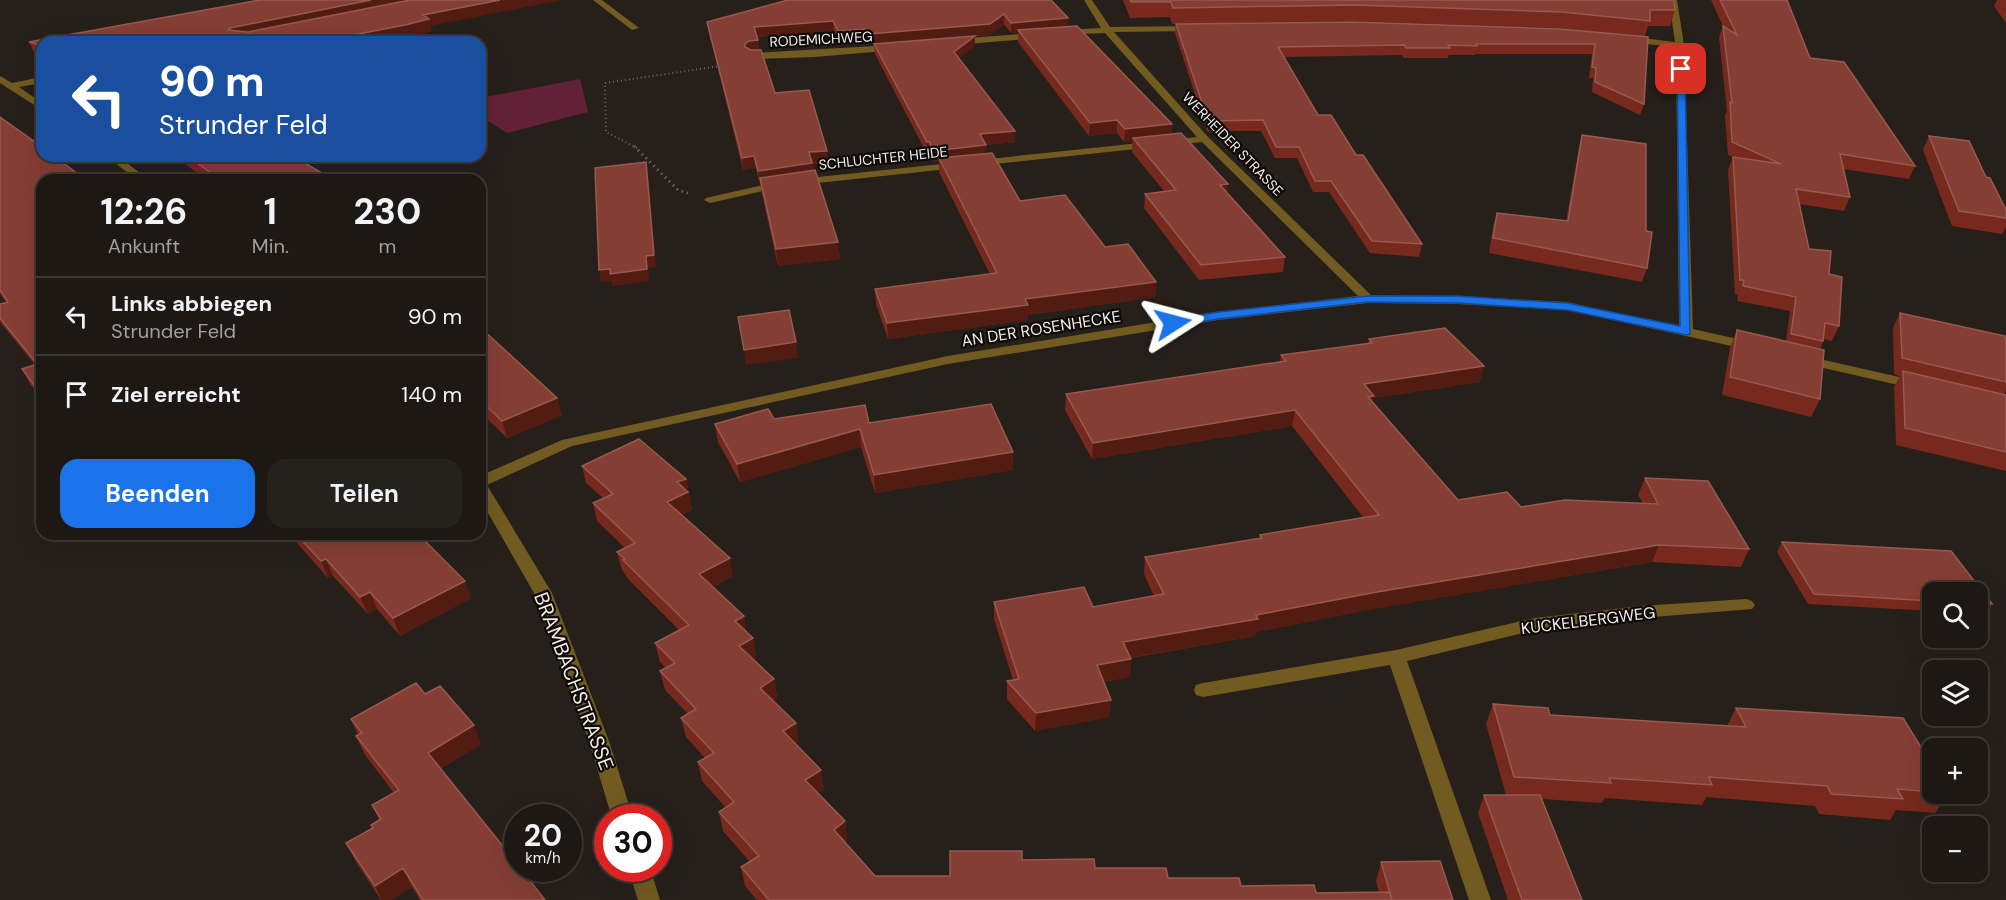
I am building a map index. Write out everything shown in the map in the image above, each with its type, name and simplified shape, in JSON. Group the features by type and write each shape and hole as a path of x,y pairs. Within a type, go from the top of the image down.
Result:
{"street":[{"path":"597,0 635,28"},
{"name":"WERHEIDER STRASSE","path":"1088,0 1107,30 1204,139 1368,299"},
{"path":"1673,0 1680,45 1686,331"},
{"path":"944,43 1107,30 1200,28"},
{"path":"1614,38 1680,45"},
{"name":"RODEMICHWEG","path":"752,56 815,54 909,46"},
{"path":"0,79 36,103"},
{"path":"12,86 36,81"},
{"name":"SCHLUCHTER HEIDE","path":"710,200 780,184 1204,139"},
{"path":"119,162 136,174"},
{"name":"AN DER ROSENHECKE","path":"486,481 567,443 948,360 1218,315 1368,299 1457,300 1567,306 1766,350"},
{"path":"1789,356 1926,388"},
{"name":"BRAMBACHSTRASSE","path":"486,494 543,593 599,741 619,804"},
{"name":"KUCKELBERGWEG","path":"1203,690 1396,657 1535,624 1641,612 1746,605"},
{"path":"1396,657 1480,900"},
{"path":"643,882 649,900"}],"path":[{"path":"710,200 678,190 637,148 606,132 605,83 726,65 752,56"},
{"path":"190,174 201,171"}],"shaded area":[{"path":"580,79 588,112 507,133 486,120 486,97"}],"building":[{"path":"260,0 371,0 228,30 248,32 410,0 500,0 423,15 429,19 348,36 62,36"},
{"path":"788,0 1051,0 1068,18 1011,23 1004,14 990,24 869,34 866,29 838,31 833,21 754,27 758,40 749,41 745,47 751,50 761,50 775,93 809,90 827,151 809,152 812,163 758,171 754,156 742,158 707,22"},
{"path":"1130,0 1674,0 1675,10 1650,10 1650,21 1562,12 1354,5 1173,8 1171,2 1131,2"},
{"path":"1720,0 1787,0 1810,58 1844,62 1915,166 1840,154 1850,197 1796,189 1809,249 1831,251 1829,274 1842,277 1839,326 1825,323 1823,341 1791,334 1796,297 1743,286 1744,280 1740,280 1733,157 1781,164 1732,142 1730,102 1732,103 1723,26 1737,35"},
{"path":"1353,22 1560,29 1648,37 1644,104 1595,82 1596,68 1592,67 1595,44 1448,45 1450,48 1406,48 1404,45 1278,47 1318,115 1331,115 1356,155 1363,155 1422,244 1372,241 1331,181 1315,181 1299,147 1276,147 1263,120 1208,121 1176,24"},
{"path":"1077,26 1172,124 1125,129 1117,120 1090,123 1018,30"},
{"path":"975,36 954,52 1015,131 980,134 986,145 934,151 874,44"},
{"path":"0,117 36,143 36,162 62,162 78,174 36,174 36,363 0,318 0,304 8,302 0,290"},
{"path":"1181,133 1228,184 1220,185 1285,257 1201,265 1145,194 1176,190 1133,138"},
{"path":"1582,135 1646,144 1646,231 1652,232 1647,268 1493,238 1497,213 1568,221"},
{"path":"1929,136 1969,141 1986,177 1990,178 2006,210 2006,218 1959,211"},
{"path":"992,153 1020,201 1065,195 1105,247 1128,244 1156,282 1025,299 1028,305 887,323 875,289 997,273 939,158"},
{"path":"196,162 303,162 324,174 212,174"},
{"path":"646,162 654,255 646,256 647,269 610,274 610,269 599,270 595,168"},
{"path":"815,170 838,242 776,249 760,178"},
{"path":"789,310 796,342 744,350 738,317"},
{"path":"1900,313 2005,336 2006,382 1902,358"},
{"path":"1445,328 1484,366 1364,384 1374,396 1368,397 1458,500 1507,492 1521,507 1565,500 1658,504 1645,478 1708,481 1749,549 1659,545 1377,592 1256,615 1258,619 1123,642 1131,659 1097,665 1111,700 1036,713 1007,681 1019,679 994,602 1084,587 1093,607 1164,594 1145,557 1262,538 1260,535 1379,515 1295,410 1093,443 1066,394 1286,361 1281,355 1372,343 1369,339"},
{"path":"1737,330 1824,350 1820,399 1730,377"},
{"path":"486,333 557,398 502,421 486,406"},
{"path":"36,364 36,388 22,369"},
{"path":"1903,371 2006,395 2006,452 1905,428"},
{"path":"991,404 1013,452 874,475 860,429 737,464 715,424 768,409 774,419 865,405 869,423"},
{"path":"639,439 686,479 677,482 688,492 667,502 730,558 699,574 744,616 735,621 753,638 739,646 774,679 760,688 796,723 783,731 821,770 805,780 845,821 834,830 875,876 950,876 950,851 1022,851 1022,860 1094,859 1095,868 1166,868 1168,878 1239,878 1241,886 1314,885 1316,893 1389,892 1392,900 769,900 741,867 759,856 719,812 734,802 698,762 714,753 681,718 696,709 660,671 675,663 655,643 689,625 617,552 635,543 593,503 613,494 582,466"},
{"path":"302,540 424,540 465,581 393,618 370,592 360,597 326,559 321,561"},
{"path":"1782,542 1951,551 1975,582 1922,582 1922,600 1814,594"},
{"path":"416,683 425,694 440,686 474,725 428,753 504,848 504,882 531,882 545,900 423,900 403,868 375,886 346,843 373,828 371,825 381,819 372,805 399,790 356,736 362,733 351,719"},
{"path":"1493,704 1548,708 1550,715 1746,727 1736,708 1903,718 1922,749 1922,791 1897,789 1903,799 1831,794 1827,786 1709,777 1712,785 1609,778 1611,783 1514,777"},
{"path":"1484,795 1540,795 1582,900 1522,900"},
{"path":"1440,861 1453,900 1392,900 1381,862"}],"route":[{"path":"1173,323 1218,315 1368,299 1457,300 1567,306 1686,331 1681,69"}]}
